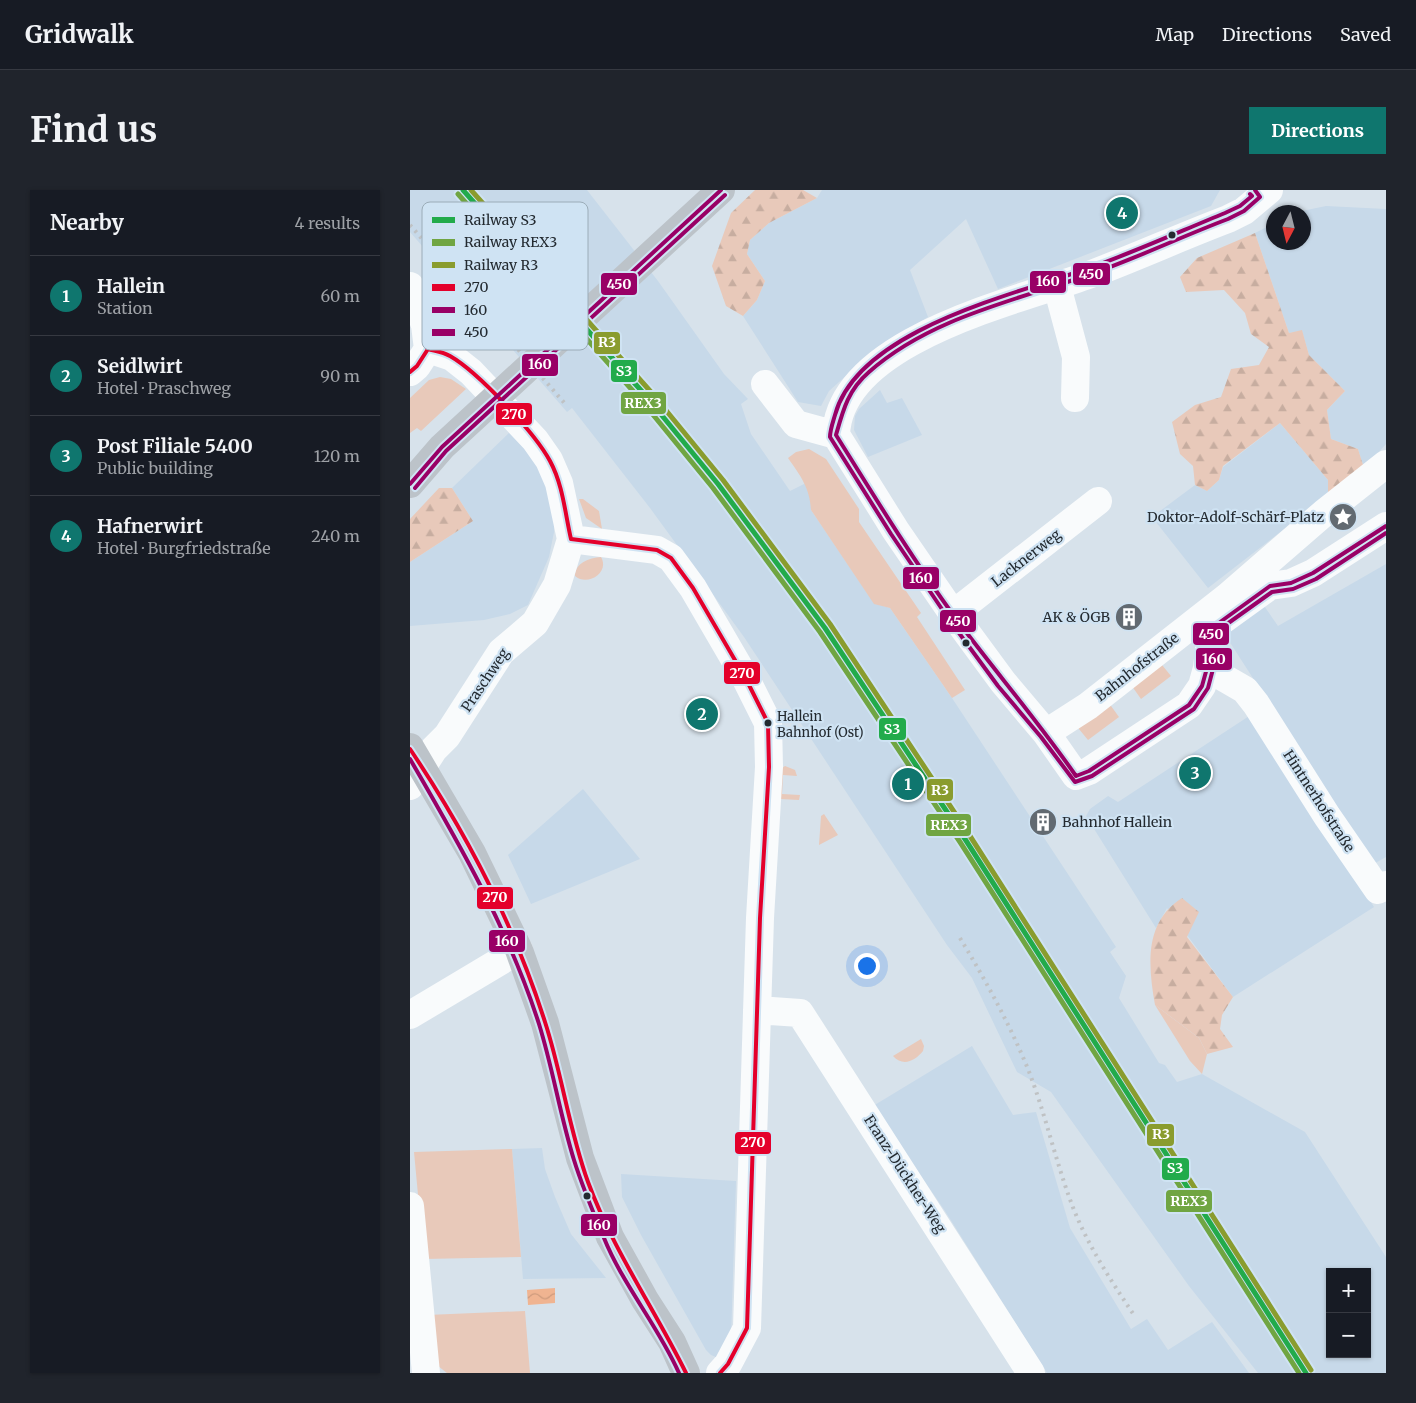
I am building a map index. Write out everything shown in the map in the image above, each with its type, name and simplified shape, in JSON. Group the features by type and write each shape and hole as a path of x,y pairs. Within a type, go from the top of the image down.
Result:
{"main road":[{"path":"588,313 721,190"},
{"path":"410,484 442,447 547,350"},
{"path":"410,468 442,447"},
{"path":"413,761 472,853 519,950 545,1023 580,1158 607,1229 645,1300 672,1342 686,1373"}],"street":[{"path":"1261,192 1244,211 1228,219 1057,286 952,321 925,333 888,357 848,395 836,421 836,435 896,531 953,614 1003,682 1046,733 1076,776 1089,771 1189,705 1202,686 1207,668 1212,632 1216,625 1253,586 1290,583 1383,537"},
{"path":"410,286 422,317"},
{"path":"1057,286 1076,357 1075,398"},
{"path":"410,372 417,366 427,350"},
{"name":"Praschweg","path":"413,761 447,736 500,652 535,623 558,585 570,539 559,483 549,460 534,440 471,372 452,357 433,350"},
{"path":"765,384 796,424 836,435"},
{"name":"Bahnhofstraße","path":"1046,733 1088,706 1226,597 1253,586 1386,464"},
{"name":"Lacknerweg","path":"953,614 1098,501"},
{"path":"570,539 657,550 671,558 693,588 746,679 768,723 768,767 757,1010 747,1328 728,1364 720,1373"},
{"name":"Hintnerhofstraße","path":"1207,668 1245,690 1256,704 1327,816 1382,888"},
{"path":"410,1015 519,950"},
{"name":"Franz-Dückher-Weg","path":"757,1010 800,1013 1031,1373"},
{"path":"410,1206 426,1373"}],"shaded area":[{"path":"410,190 587,190 658,281 724,374 748,399 741,404 751,434 790,491 806,483 811,494 811,510 874,603 890,608 952,698 1116,947 1110,952 1126,976 1119,998 1159,1063 1165,1065 1177,1082 1202,1074 1305,1132 1386,1257 1386,1373 1258,1373 1189,1286 1051,1092 1017,1072 972,978 947,945 744,637 650,508 572,408 567,412 513,350 588,350 588,202 422,202 422,246 410,232"},
{"path":"822,190 1220,190 1211,206 998,289 966,219 910,270 928,317 878,347 829,391 821,406 798,402 743,316 757,300 765,281 747,254 750,240 769,223 817,198"},
{"path":"1326,206 1386,209 1386,444 1364,468 1358,449 1331,439 1327,410 1345,391 1309,355 1302,331 1289,333 1255,233 1266,228 1266,250 1311,250 1311,209"},
{"path":"880,390 887,403 902,398 922,435 868,457 854,430 855,416 859,409"},
{"path":"1280,423 1328,480 1328,495 1208,588 1152,517 1195,485 1207,491 1219,480 1223,467"},
{"path":"510,432 540,467 554,496 554,532 549,557 528,605 510,614 484,620 410,626 410,562 473,521 452,488"},
{"path":"1386,564 1386,857 1354,875 1374,907 1233,997 1167,908 1156,928 1086,816 1090,809 1108,796 1118,802 1269,703 1220,627 1260,600 1278,626"},
{"path":"583,789 640,859 531,904 508,855"},
{"path":"972,1046 1013,1115 1036,1112 1070,1228 1131,1329 1147,1319 1168,1350 1212,1322 1249,1373 1047,1373 945,1211 873,1106"},
{"path":"542,1148 545,1169 571,1234 606,1278 523,1279 512,1149"},
{"path":"621,1174 736,1181 731,1339 730,1345 716,1357 706,1350 641,1235 622,1197"}],"green space":[{"path":"755,190 803,190 817,198 769,223 750,240 747,254 765,281 757,300 743,316 726,306 712,266 731,213"},
{"path":"1255,233 1289,333 1302,330 1309,355 1345,391 1327,410 1331,439 1358,449 1364,468 1328,495 1328,480 1280,423 1223,466 1219,480 1207,491 1195,485 1193,466 1180,454 1172,422 1195,405 1221,397 1231,369 1259,365 1269,347 1251,334 1245,313 1224,290 1186,292 1180,277 1197,258"},
{"path":"440,377 451,379 466,389 421,431 417,428 410,433 410,398 429,380"},
{"path":"809,449 826,459 859,509 859,522 921,613 917,617 965,690 952,698 890,608 874,604 811,510 806,488 788,458 796,452"},
{"path":"439,488 452,488 473,521 410,562 410,519"},
{"path":"579,499 583,499 599,511 602,529 586,518"},
{"path":"601,557 603,568 596,576 586,580 575,576 577,568 583,562"},
{"path":"1158,660 1171,676 1141,699 1129,682"},
{"path":"1106,699 1119,717 1088,740 1074,723"},
{"path":"785,766 795,770 797,776 783,775 782,794 800,795 799,800 780,799 782,768"},
{"path":"824,814 838,835 819,845 821,816"},
{"path":"1182,898 1199,912 1187,937 1233,997 1222,1015 1220,1029 1233,1047 1207,1054 1199,1038 1155,1005 1150,960 1155,932 1161,919"},
{"path":"1155,1005 1199,1038 1207,1054 1202,1074 1190,1061"},
{"path":"921,1039 924,1046 923,1051 913,1060 905,1062 893,1056"},
{"path":"512,1149 521,1257 424,1259 414,1152"},
{"path":"525,1311 530,1373 447,1373 438,1366 427,1315"}],"water":[{"path":"555,1288 555,1303 528,1305 527,1290"}],"railway":[{"path":"410,225 422,239"},
{"path":"518,350 567,406"},
{"path":"960,938 997,1002 1028,1069 1068,1193 1080,1224 1101,1264 1134,1315"}],"rail line":[{"name":"S3","path":"463,190 474,202"},
{"name":"R3","path":"471,190 482,202"},
{"name":"REX3","path":"458,194 465,202"},
{"name":"R3","path":"588,321 651,392 723,480 830,624 970,836 1311,1370"},
{"name":"S3","path":"588,331 646,396 718,484 825,628 965,839 1306,1373"},
{"name":"REX3","path":"588,340 641,400 713,488 820,632 960,842 1299,1373"}],"transit line":[{"name":"450","path":"588,313 721,190"},
{"name":"450","path":"1076,776 1047,735 954,616 908,549 836,435 841,417 851,393 862,379 893,353 920,337 976,312 1111,267 1228,219 1244,211 1260,197 1255,190"},
{"name":"160","path":"1250,194 1252,196 1240,206 1159,241 1092,267 984,303 944,319 907,337 874,359 850,385 835,415 830,437 891,534 948,618 998,686 1041,737 1075,782 1092,776 1194,709 1208,688 1213,669 1217,634 1220,629 1272,592 1293,589 1316,579 1386,533"},
{"name":"160","path":"588,321 725,195"},
{"name":"270","path":"410,372 417,366 427,350"},
{"name":"270","path":"432,350 450,356 475,375 505,404 543,449 561,489 571,539"},
{"name":"450","path":"410,484 442,447 547,350"},
{"name":"160","path":"415,488 446,451 556,350"},
{"name":"450","path":"1076,776 1089,771 1189,705 1202,686 1207,668 1211,632 1216,625 1270,586 1291,583 1313,573 1386,526"},
{"name":"270","path":"571,539 657,550 671,558 693,588 746,679 768,723 769,767 760,918 747,1328 728,1364 720,1373"},
{"name":"270","path":"410,749 470,847 504,915 533,986 545,1022 581,1162 588,1182 609,1231 686,1373"},
{"name":"160","path":"410,759 482,888 513,955 539,1024 569,1143 588,1199 612,1255 679,1373"}],"place":[{"name":"Hafnerwirt","path":"1122,213"},
{"name":"Doktor-Adolf-Schärf-Platz","path":"1343,517"},
{"name":"AK & ÖGB","path":"1129,617"},
{"name":"Seidlwirt","path":"702,714"},
{"name":"Hallein Bahnhof (Ost)","path":"768,723"},
{"name":"Post Filiale 5400","path":"1195,773"},
{"name":"Hallein","path":"908,784"},
{"name":"Bahnhof Hallein","path":"1043,822"}]}
